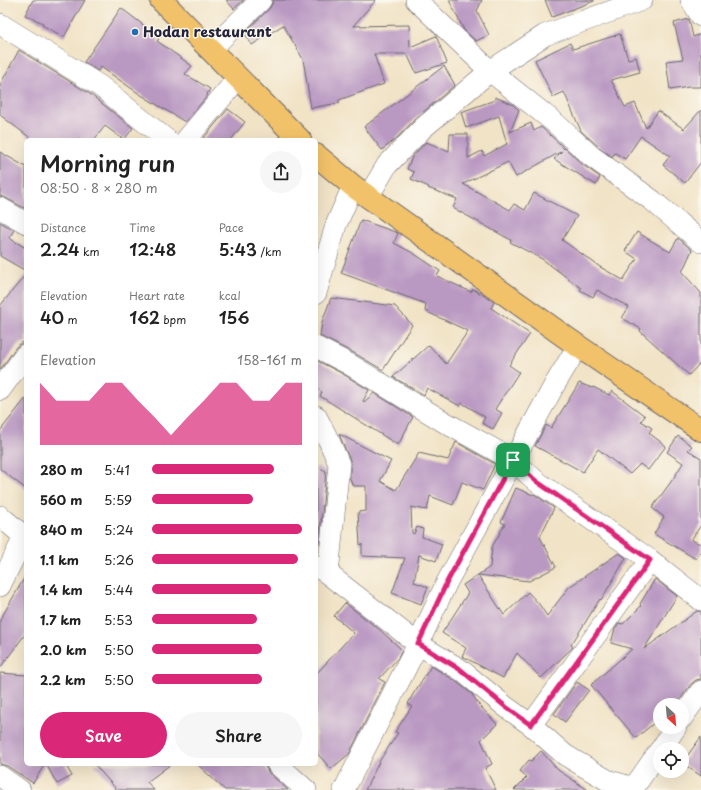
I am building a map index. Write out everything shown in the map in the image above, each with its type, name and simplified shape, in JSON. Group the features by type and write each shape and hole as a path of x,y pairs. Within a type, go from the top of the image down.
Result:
{"main road":[{"path":"161,0 298,138"},
{"path":"318,157 360,191 578,346 701,430"}],"street":[{"path":"211,49 261,0"},
{"path":"416,0 490,71 554,122 591,156 653,201 701,242"},
{"path":"318,286 336,224 360,191 423,128 490,71 545,35 642,0"},
{"path":"691,0 701,16"},
{"path":"0,24 100,86 165,138"},
{"path":"188,138 238,78"},
{"path":"0,208 24,222"},
{"path":"344,790 418,644 447,582 555,384 578,346"},
{"path":"318,348 349,364 446,423 513,460 536,481 650,560 701,600"},
{"path":"0,390 24,357"},
{"path":"318,420 339,464 322,570 418,644 461,670 506,707 531,725 565,755 607,780 633,789 653,760"},
{"path":"0,516 24,537"},
{"path":"0,586 24,540"},
{"path":"531,725 650,560"},
{"path":"689,708 701,691"},
{"path":"279,766 306,790"},
{"path":"0,776 20,790"}],"building":[{"path":"33,0 85,0 64,37 42,25 43,23 25,15"},
{"path":"226,0 244,0 234,9"},
{"path":"273,0 376,0 353,26 409,25 410,47 436,36 447,63 416,73 407,54 374,54 384,84 339,100 339,103 311,108 303,59 283,25 252,45 244,33 269,9"},
{"path":"449,0 482,0 477,11 489,35 476,41 464,30"},
{"path":"545,0 594,0 594,1 552,17"},
{"path":"121,8 146,27 145,28 159,39 157,41 192,66 185,74 210,89 207,94 208,95 185,122 138,93 101,67 98,71 84,62"},
{"path":"689,19 693,37 701,34 701,87 670,90 666,61 683,59 674,23"},
{"path":"620,34 628,59 636,57 640,72 611,80 625,107 635,103 646,128 658,111 684,129 701,110 701,162 685,183 663,165 670,156 641,136 625,159 615,153 612,157 599,147 581,131 564,92 553,97 535,60 570,43 573,49"},
{"path":"19,50 90,94 133,128 126,138 121,138 105,126 96,138 30,138 0,115 0,85"},
{"path":"444,66 455,85 415,119 396,139 382,150 364,127"},
{"path":"495,97 512,104 519,110 510,132 531,123 534,131 541,127 564,149 565,148 583,165 600,177 596,185 554,159 562,151 516,177 508,162 463,184 510,210 514,204 525,210 534,193 577,216 562,240 600,267 623,280 637,259 625,251 637,232 670,252 678,238 692,250 682,272 701,293 701,362 689,375 640,331 641,329 622,318 629,307 597,290 593,297 580,290 581,288 542,259 453,208 457,199 428,188 429,187 411,179 414,172 407,169 412,157 426,142 449,151 450,134 468,134 468,158 482,151 484,156 507,144 499,116 466,128 461,112 495,100"},
{"path":"228,109 245,122 233,138 204,138"},
{"path":"0,152 24,166 24,208 0,196"},
{"path":"361,220 398,233 394,243 413,253 440,271 437,276 471,292 473,289 494,302 491,308 530,334 509,365 519,372 495,409 502,413 493,429 482,423 485,417 462,403 460,406 427,388 424,395 393,377 429,345 446,364 468,331 425,311 426,304 341,273"},
{"path":"0,222 14,230 9,238 24,247 24,270 0,256"},
{"path":"24,276 24,342 16,347 0,370 0,306"},
{"path":"331,298 395,306 412,325 383,370 320,336 322,322"},
{"path":"318,361 369,390 363,401 364,402 374,393 413,417 398,445 320,396 322,392 318,389"},
{"path":"579,383 592,388 593,387 609,395 612,391 645,416 641,421 652,428 649,433 666,446 648,470 640,464 630,474 598,449 583,472 535,446 546,425 551,428"},
{"path":"24,401 24,487 0,469 0,431"},
{"path":"339,434 391,461 380,481 396,490 419,453 448,460 456,442 495,464 483,490 462,482 453,505 430,496 427,510 411,507 412,533 414,534 417,527 423,529 422,537 442,544 436,561 419,555 414,582 428,587 421,604 392,593 405,558 362,556 358,512 366,511 366,486 353,486 350,479 350,460"},
{"path":"678,436 692,446 688,450 701,458 701,525 691,540 701,544 701,550 696,559 654,534 664,517 652,508 683,463 667,452"},
{"path":"318,467 326,471 318,544"},
{"path":"516,488 533,495 534,494 554,508 540,537 556,567 529,581 478,575 490,567 492,547 505,524 501,522"},
{"path":"619,553 626,558 601,600 600,599 571,645 573,647 541,678 517,653 503,678 462,656 466,648 442,633 468,593 463,585 478,575 504,615 528,592 547,616 569,587"},
{"path":"24,578 24,636 0,668 0,620"},
{"path":"655,579 677,596 644,649 697,611 701,612 701,679 696,680 691,684 681,698 653,698 653,724 636,738 591,685 632,649 611,643 615,629 619,623 623,624 641,606 640,604"},
{"path":"345,603 380,630 402,650 398,658 379,679 385,682 349,754 331,769 318,754 318,672 354,633 334,616"},
{"path":"431,666 454,680 472,694 479,705 497,724 481,740 492,764 485,768 496,790 365,790 380,760 398,733 395,732 412,706 408,704 412,696"},
{"path":"0,673 24,675 24,766 44,766 33,783 7,766 0,764"},
{"path":"577,682 589,690 565,722 554,714"},
{"path":"701,737 701,776 689,768 689,753"},
{"path":"541,751 558,770 588,790 514,790 527,777 520,771 529,760 531,761"},
{"path":"47,766 66,766 72,776 57,784"},
{"path":"96,766 168,766 147,782 154,790 117,790"},
{"path":"199,766 266,766 269,773 288,790 225,790"}],"place":[{"name":"Hodan restaurant","path":"135,32"}],"route":[{"path":"513,460 536,481 650,560 531,725 506,707 461,670 418,644 447,582 513,460"}]}
